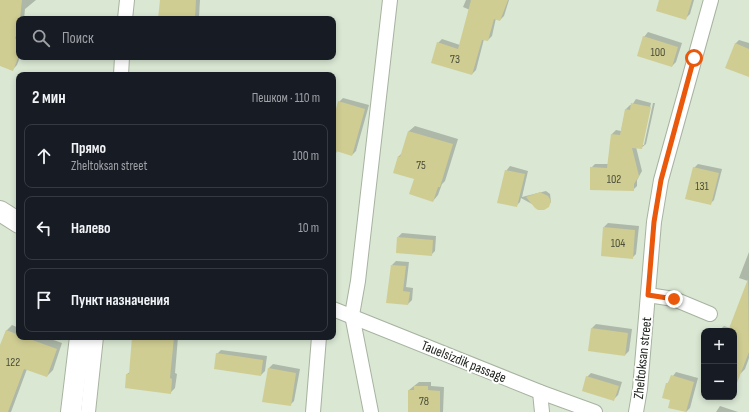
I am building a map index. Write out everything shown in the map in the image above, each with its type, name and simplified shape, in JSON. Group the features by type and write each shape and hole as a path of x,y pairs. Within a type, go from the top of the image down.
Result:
{"street":[{"path":"125,16 127,0"},
{"path":"371,412 352,315 359,273 390,0"},
{"name":"Zheltoksan street","path":"636,412 640,389 654,222 661,180 711,0"},
{"path":"121,72 122,60"},
{"path":"0,211 16,221"},
{"path":"648,295 674,299 710,314"},
{"name":"Tauelsizdik passage","path":"336,309 540,392 595,412"},
{"path":"71,412 80,340"},
{"path":"88,412 96,340"},
{"path":"313,412 319,340"},
{"path":"540,392 542,412"}],"building":[{"path":"0,0 22,0 20,16 16,16 15,38 17,60 13,71 0,66"},
{"path":"160,0 196,0 195,16 158,16"},
{"path":"471,0 508,0 500,21 494,19 488,41 482,40 472,75 431,63 437,42 458,49"},
{"path":"659,0 692,0 686,20 656,11"},
{"path":"643,36 678,47 672,67 637,56"},
{"path":"735,43 749,49 749,77 725,68"},
{"path":"338,101 365,109 352,156 336,151 336,109"},
{"path":"631,103 651,107 642,149 632,148 639,176 634,184 634,191 590,190 590,167 607,168 611,134 620,135 625,109 630,110"},
{"path":"408,131 453,144 440,187 438,187 433,202 409,194 414,179 393,173 398,156 400,157"},
{"path":"693,167 719,173 711,205 685,199"},
{"path":"505,170 525,174 517,207 497,203"},
{"path":"540,192 548,196 551,201 549,207 544,210 538,210 535,208 526,197"},
{"path":"603,227 635,230 633,259 601,256"},
{"path":"397,237 433,240 432,256 396,253"},
{"path":"391,265 406,266 403,291 410,292 408,305 386,303"},
{"path":"748,279 749,352 737,383 737,328 729,328"},
{"path":"591,328 628,333 625,356 588,351"},
{"path":"6,330 16,334 16,340 32,340 57,349 47,377 24,369 8,412 0,412 0,345"},
{"path":"132,340 174,340 170,378 172,379 171,394 125,388 126,374 129,374"},
{"path":"216,353 263,360 261,376 214,369"},
{"path":"268,368 296,373 291,406 262,402"},
{"path":"671,375 694,382 686,412 668,408 670,400 662,398 666,383 668,383"},
{"path":"586,376 619,386 614,401 582,391"},
{"path":"414,386 428,386 428,390 440,391 440,412 408,412 408,390 414,390"}],"route":[{"path":"674,299 648,295 654,222 661,180 694,58"}]}
